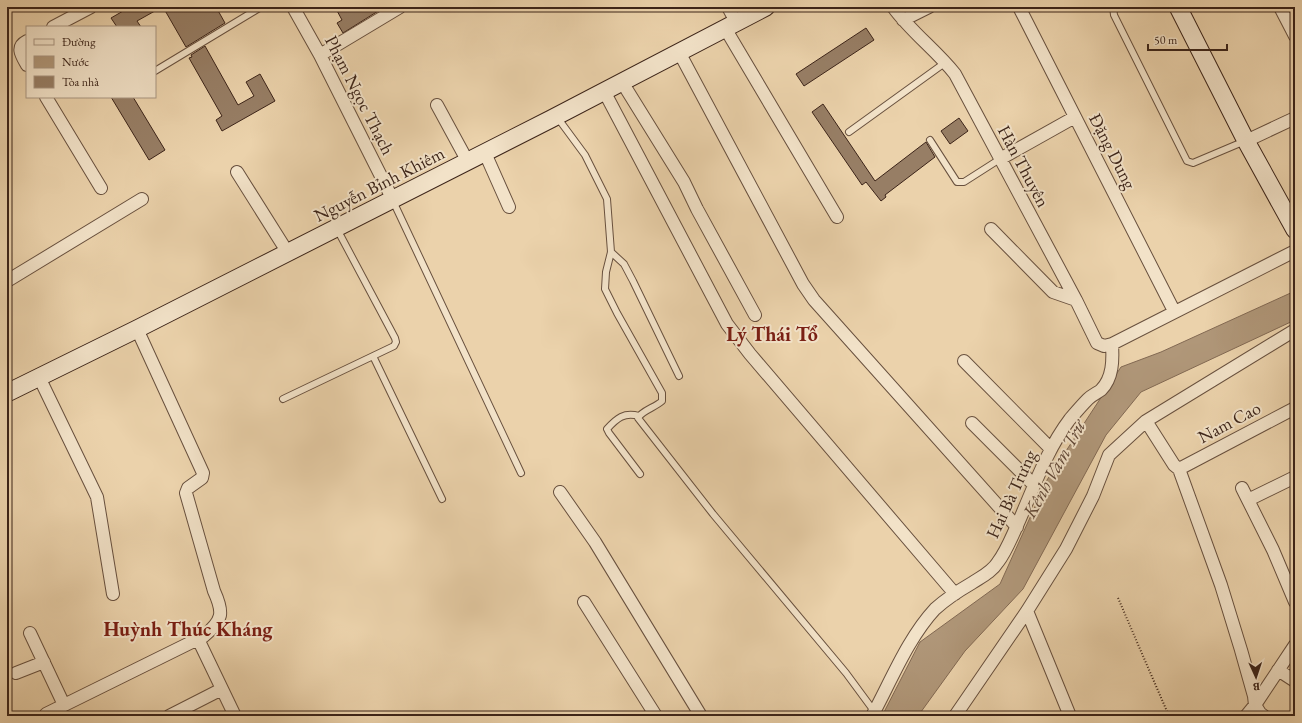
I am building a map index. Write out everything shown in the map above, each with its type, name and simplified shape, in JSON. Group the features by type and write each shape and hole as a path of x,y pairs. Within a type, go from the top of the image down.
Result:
{"main road":[{"name":"Nguyễn Bỉnh Khiêm","path":"7,393 468,162 766,7"},
{"path":"1178,7 1246,140 1295,230"}],"street":[{"path":"55,26 91,7"},
{"name":"Phạm Ngọc Thạch","path":"293,7 320,55 393,200"},
{"path":"320,55 400,7"},
{"path":"728,7 731,25 837,217"},
{"name":"Hàn Thuyên","path":"893,7 903,20 946,62 955,74 1076,300 1097,343 1104,346 1112,344"},
{"path":"903,20 929,7"},
{"name":"Đặng Dung","path":"1019,7 1174,312"},
{"path":"1281,7 1295,36"},
{"path":"26,42 20,48 20,52 26,62"},
{"path":"678,52 803,284 825,312 1017,527"},
{"path":"622,82 684,182 697,209 755,315"},
{"path":"604,91 727,324 750,354 956,594"},
{"path":"47,98 101,188"},
{"path":"437,105 468,162"},
{"path":"1000,159 1075,117"},
{"path":"1246,140 1295,118"},
{"path":"485,153 510,207"},
{"path":"236,172 288,253"},
{"path":"7,281 142,199"},
{"path":"991,229 1053,292 1076,300"},
{"path":"1112,344 1295,251"},
{"path":"46,714 198,640 216,626 220,615 218,601 186,493 188,488 202,478 203,473 137,329"},
{"path":"955,716 1028,611 1066,549 1093,496 1109,455 1146,421 1295,330"},
{"name":"Hai Bà Trưng","path":"873,714 909,646 936,609 998,564 1017,527 1051,449 1070,419 1089,398 1100,391 1107,382 1111,372 1113,355 1112,344"},
{"path":"964,361 1051,449"},
{"path":"39,378 97,496 113,594"},
{"name":"Nam Cao","path":"1179,469 1295,408"},
{"path":"1146,421 1171,460 1179,469 1221,585 1242,650 1256,705 1260,713 1264,716"},
{"path":"972,423 1034,485"},
{"path":"1248,500 1295,477"},
{"path":"1242,488 1273,550 1295,602"},
{"path":"560,492 595,542 701,716"},
{"path":"584,602 656,716"},
{"path":"1028,611 1070,716"},
{"path":"30,633 64,705"},
{"path":"198,640 235,716"},
{"path":"1246,716 1256,705 1295,645"},
{"path":"16,673 44,662"},
{"path":"1278,670 1295,681"},
{"path":"171,716 222,689"}],"lane":[{"path":"156,70 261,7"},
{"path":"1112,7 1114,15 1187,161 1193,163 1246,140"},
{"path":"849,132 946,62"},
{"path":"556,116 585,155 607,199 611,252 606,272 606,289 617,313 662,393 662,401 639,416 630,414 621,417 607,429 609,434 640,474"},
{"path":"930,140 957,182 964,182 1000,159"},
{"path":"393,200 521,473"},
{"path":"284,399 394,346 396,342 336,228"},
{"path":"611,252 624,264 634,281 679,376"},
{"path":"373,356 442,499"},
{"path":"639,416 638,418 714,514 807,625 873,714"}],"path":[{"path":"1118,598 1169,716"}],"water":[{"path":"1295,291 1295,320 1141,392 1106,435 1023,589 965,651 918,716 882,716 920,642 1000,584 1047,480 1121,367 1161,352"}],"building":[{"path":"130,7 162,7 137,21 140,26 116,26 111,18"},
{"path":"163,7 216,7 225,23 186,47"},
{"path":"335,7 383,8 343,33 337,23 342,20"},
{"path":"866,28 874,40 804,86 796,74"},
{"path":"205,46 238,105 254,96 246,82 260,74 275,101 222,131 216,120 222,116 189,58"},
{"path":"112,98 134,98 165,150 149,160"},
{"path":"823,104 875,181 926,142 935,157 885,195 886,197 881,201 866,182 862,185 812,112"},
{"path":"959,118 968,131 950,144 941,131"}],"district":[{"name":"Lý Thái Tổ","path":"772,334"},
{"name":"Huỳnh Thúc Kháng","path":"188,629"}],"water label":[{"name":"Kênh Vàm Trư","path":"1054,469"}]}
